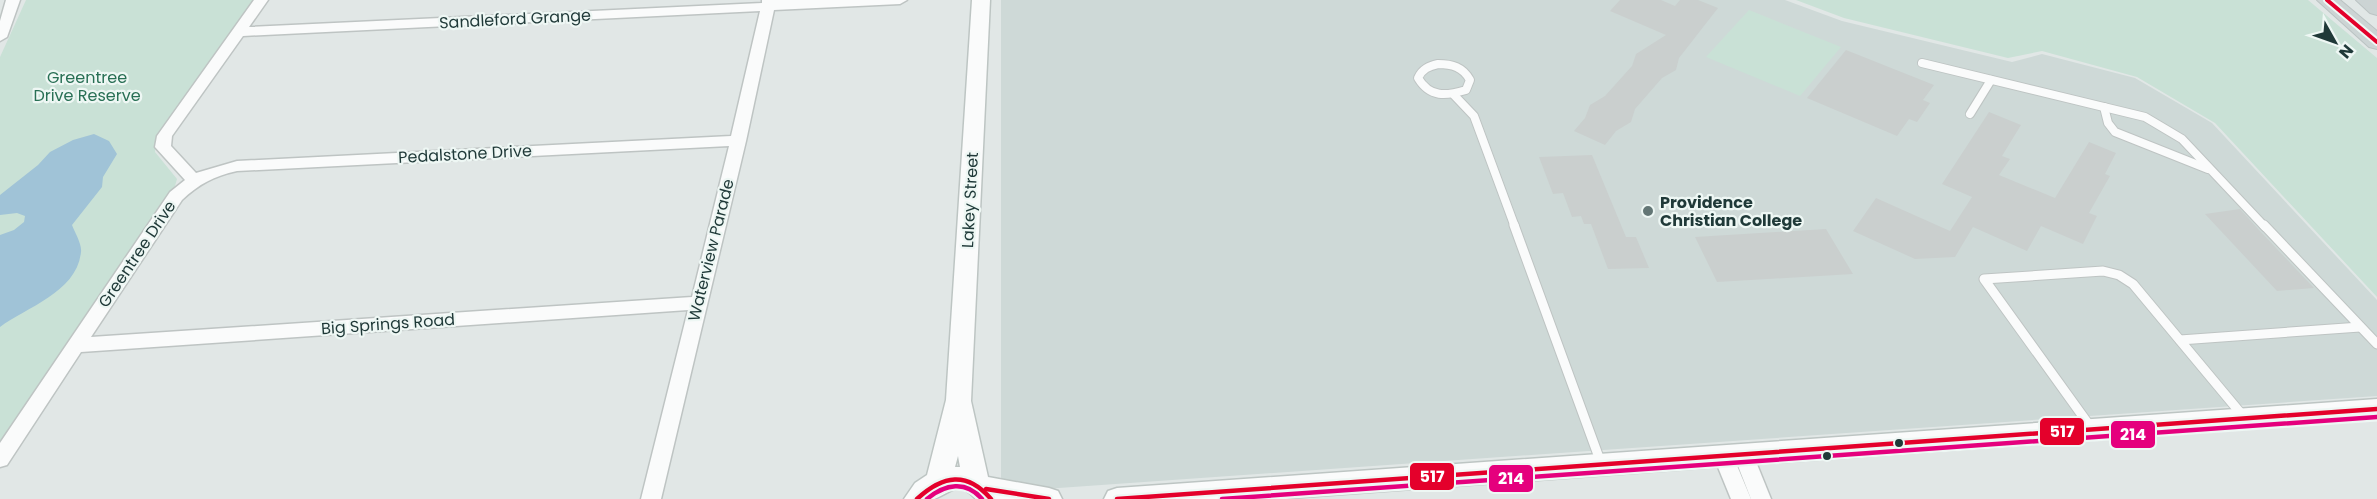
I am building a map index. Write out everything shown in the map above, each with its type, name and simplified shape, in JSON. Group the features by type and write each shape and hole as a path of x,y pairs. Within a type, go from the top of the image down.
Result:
{"main road":[{"path":"2327,0 2377,42"},
{"path":"2338,0 2377,33"},
{"path":"2366,0 2377,9"}],"street":[{"path":"2,29 13,0"},
{"path":"194,180 166,152 162,141 261,0"},
{"name":"Sandleford Grange","path":"238,32 768,3 900,0"},
{"name":"Lakey Street","path":"938,482 959,400 981,0"},
{"name":"Waterview Parade","path":"651,499 738,141 768,3"},
{"name":"Pedalstone Drive","path":"194,180 237,165 738,141"},
{"name":"Greentree Drive","path":"0,459 176,196 194,180"},
{"name":"Big Springs Road","path":"77,345 698,303"},
{"name":"Lakey Street","path":"959,400 984,490"},
{"path":"1117,499 2377,409"},
{"path":"1733,454 1741,499"},
{"path":"1733,454 1761,499"},
{"path":"917,499 938,482 958,478 984,490 1049,499"}],"lane":[{"path":"1922,63 2145,117 2165,127 2182,139 2377,344"},
{"path":"1454,95 1470,85 1470,80 1462,70 1438,64 1424,68 1420,72 1418,78 1424,88 1437,95 1454,95 1474,116 1601,464"},
{"path":"1970,114 1991,80"},
{"path":"2104,107 2108,123 2115,132 2211,170"},
{"path":"2093,429 1984,279 2103,271 2119,274 2133,284 2245,418"},
{"path":"2180,340 2360,327"}],"shaded area":[{"name":"Providence Christian College","path":"1001,0 1785,0 1842,21 2012,62 2042,54 2135,78 2212,123 2377,300 2377,396 1001,492"}],"green space":[{"name":"Greentree Drive Reserve","path":"26,0 255,0 156,138 155,152 177,179 175,186 0,444 0,57"},
{"path":"1796,0 2308,0 2377,58 2377,297 2215,123 2137,77 2042,51 2008,58 1844,18"},
{"path":"1749,10 1841,47 1800,96 1706,57"}],"water":[{"path":"94,134 109,141 117,154 103,177 102,187 72,225 81,249 77,266 61,288 0,327 0,235 14,230 24,222 25,216 17,213 0,215 0,195 38,165 50,152 73,140"}],"building":[{"path":"1620,0 1661,0 1675,6 1680,0 1698,0 1718,8 1679,58 1676,70 1662,78 1635,109 1631,122 1616,131 1605,145 1574,131 1585,118 1590,105 1605,96 1632,66 1636,54 1666,35 1610,11"},
{"path":"1846,50 1934,85 1923,100 1930,103 1917,122 1909,119 1897,136 1807,98"},
{"path":"1989,112 2021,125 2002,156 2010,159 1999,175 2055,198 2089,142 2116,153 2105,174 2110,176 2089,213 2097,216 2083,244 2041,226 2027,251 1973,227 1955,257 1915,259 1853,231 1876,198 1950,231 1972,197 1942,184"},
{"path":"1592,155 1626,237 1636,237 1649,268 1608,269 1591,224 1584,224 1581,216 1572,217 1563,193 1553,194 1539,157"},
{"path":"2240,209 2314,288 2277,291 2205,214"},
{"path":"1826,229 1853,274 1717,282 1695,237"}],"transit line":[{"name":"517","path":"2327,0 2377,42"},
{"name":"517","path":"1117,499 2377,409"},
{"name":"214","path":"1222,499 2377,417"},
{"name":"517","path":"917,499 935,485 955,479 974,483 991,499"},
{"name":"214","path":"927,499 940,490 955,486 970,488 982,499"},
{"name":"517","path":"986,489 1049,499"}],"place":[{"name":"Providence Christian College","path":"1648,211"}]}
